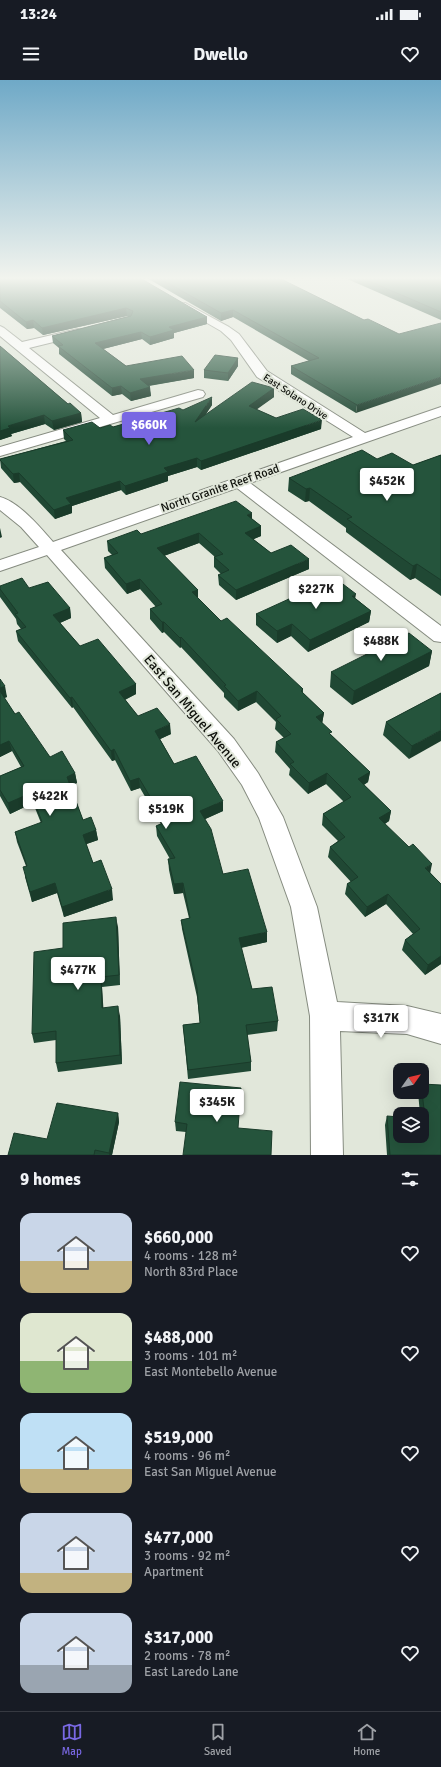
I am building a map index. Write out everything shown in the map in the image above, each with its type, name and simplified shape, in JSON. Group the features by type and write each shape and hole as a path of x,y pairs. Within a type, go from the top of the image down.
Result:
{"street":[{"name":"East Solano Drive","path":"224,328 235,337 262,374 364,438"},
{"path":"21,346 90,329"},
{"path":"0,330 110,419"},
{"path":"0,452 198,394"},
{"name":"North Granite Reef Road","path":"0,566 441,411"},
{"path":"239,482 441,636"},
{"name":"East San Miguel Avenue","path":"0,502 28,523 226,745 250,779 271,817 304,907 325,1016 328,1155"},
{"path":"325,1016 407,1020 441,1029"}],"building":[{"path":"83,328 171,328 174,330 150,337 141,332 95,343 126,366 182,356 194,370 140,379 150,387 130,393 121,386 112,388 58,346 63,345 52,336"},
{"path":"266,328 387,328 399,334 421,328 441,328 441,377 357,405 291,366 319,358"},
{"path":"0,346 68,404 70,403 81,413 52,421 44,415 8,426 10,428 0,431"},
{"path":"215,355 238,358 228,373 204,370"},
{"path":"252,382 274,388 249,406 276,418 303,409 322,420 201,461 197,458 164,468 168,472 125,486 120,481 66,498 71,504 54,510 19,473 13,474 0,460 73,440 63,430 92,422 100,428 110,425 113,427 179,408 183,410 212,397 195,422"},
{"path":"362,450 377,459 392,453 413,465 441,455 441,580 417,564 413,566 347,519 352,517 310,488 306,489 289,478"},
{"path":"236,501 252,513 247,515 261,526 245,533 271,553 291,545 309,559 236,590 218,575 229,570 214,557 223,554 199,533 157,548 198,590 192,592 221,621 227,618 303,689 301,691 324,713 316,717 332,732 329,733 370,772 358,779 391,811 379,818 409,847 413,844 432,864 425,868 441,884 441,956 428,965 405,940 420,929 388,894 367,907 347,884 358,877 330,847 345,837 323,814 351,797 327,773 309,783 290,764 294,762 276,742 291,734 276,719 281,716 257,691 238,701 224,686 226,685 181,637 180,638 164,622 162,622 150,609 162,604 140,579 126,584 104,558 118,553 107,541 137,530 141,534"},
{"path":"22,578 29,588 48,582 70,608 53,615 80,646 98,639 136,684 119,692 138,716 157,708 170,724 155,731 174,764 196,756 223,801 200,811 211,829 223,874 248,869 267,932 239,938 252,989 272,987 278,1021 246,1025 251,1062 188,1070 183,1025 200,1023 197,988 181,920 190,918 183,883 174,884 168,859 175,858 156,826 165,822 139,778 130,781 114,749 111,751 72,697 70,698 16,631 26,627 15,614 18,613 0,589 0,586"},
{"path":"335,578 356,594 352,596 371,611 310,640 292,624 277,631 256,614"},
{"path":"409,633 432,651 354,691 331,672"},
{"path":"0,679 5,686 0,688"},
{"path":"0,691 15,714 19,712 50,757 62,751 75,773 67,777 83,820 91,817 96,830 83,835 93,863 101,860 112,889 62,907 55,883 30,892 23,867 27,866 15,832 42,822 31,793 8,803 0,790 0,776 24,766 9,741 0,745"},
{"path":"441,693 441,730 412,746 386,722"},
{"path":"116,917 119,975 101,977 102,1008 118,1006 120,1055 56,1063 56,1031 32,1034 34,952 63,948 63,923"},
{"path":"180,1082 241,1088 238,1128 272,1131 271,1155 183,1155 187,1124 175,1122"},
{"path":"429,1084 441,1085 441,1155 390,1155 387,1116 393,1116 393,1143 429,1143 429,1107 424,1107 423,1099 429,1099"},
{"path":"57,1103 118,1113 109,1153 95,1150 94,1155 8,1155 14,1133 47,1139"}]}
